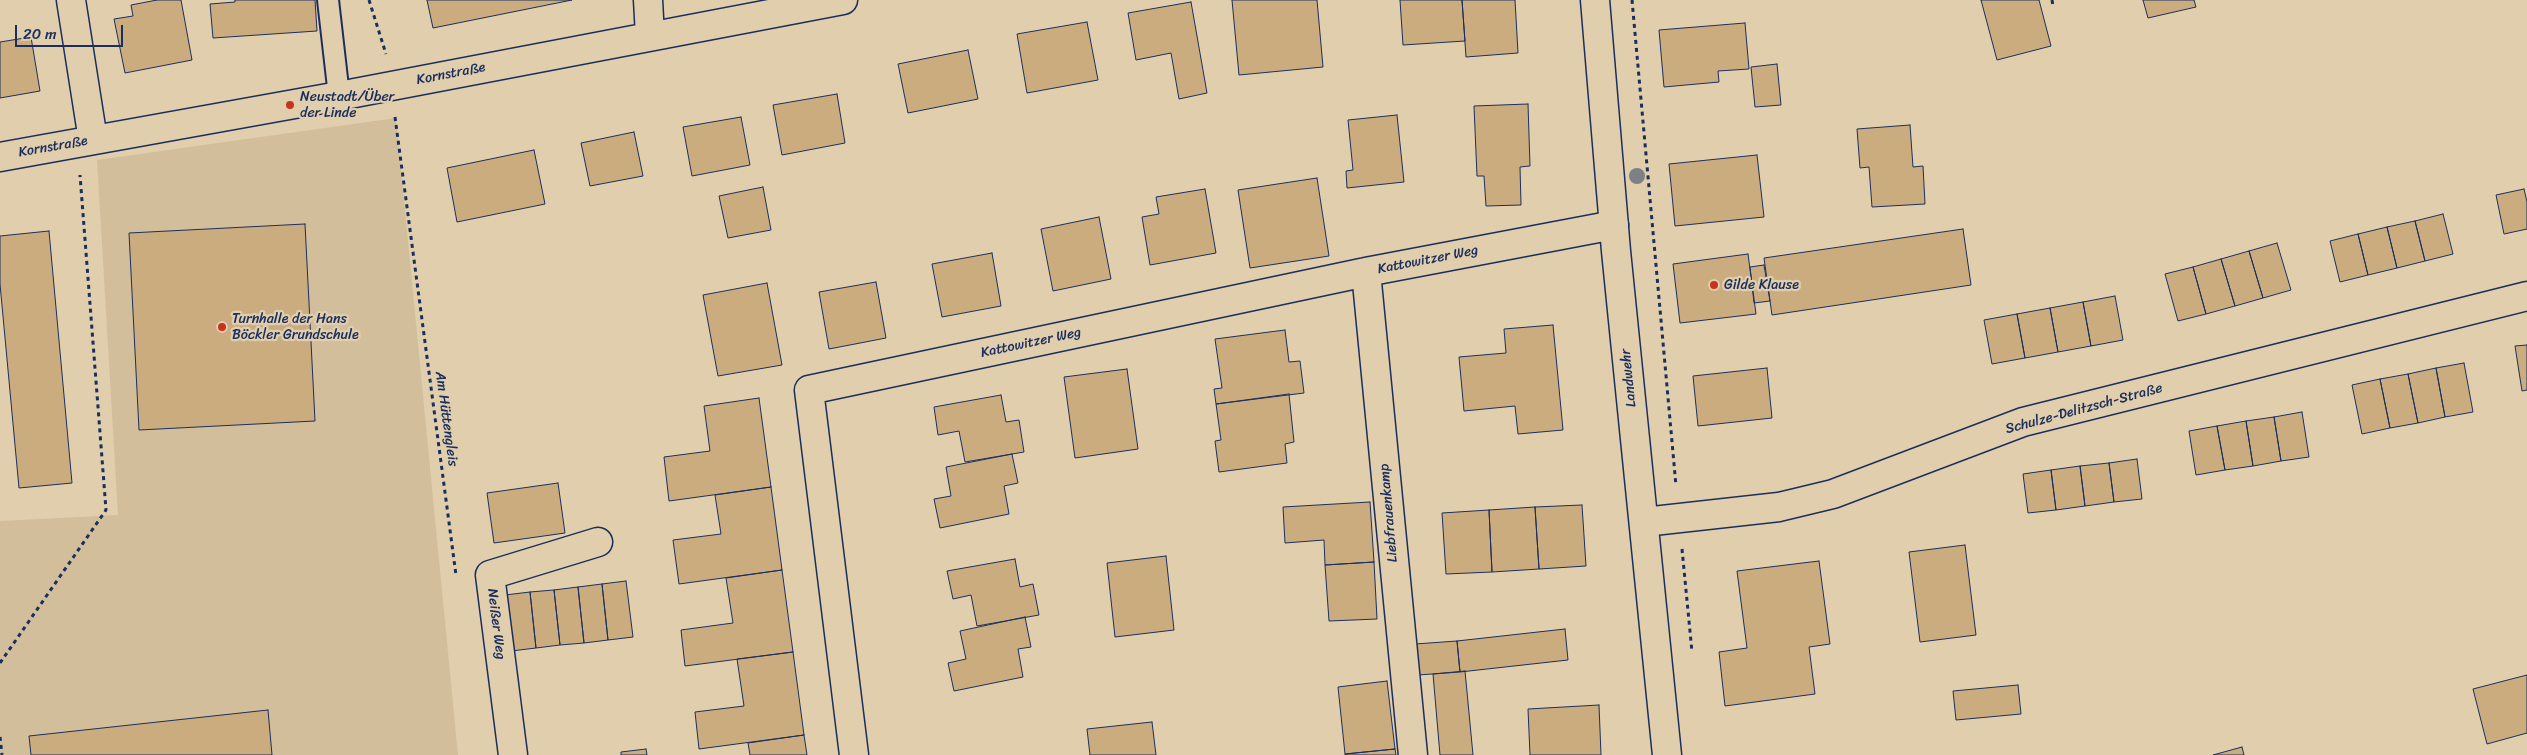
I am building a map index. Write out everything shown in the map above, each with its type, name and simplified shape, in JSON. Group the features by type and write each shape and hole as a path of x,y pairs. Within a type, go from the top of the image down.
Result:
{"street":[{"path":"70,0 85,141"},
{"path":"648,0 650,36"},
{"name":"Kornstraße","path":"0,157 340,96 843,0"},
{"name":"Landwehr","path":"1595,0 1614,225 1666,755"},
{"name":"Kattowitzer Weg","path":"854,755 809,390 1366,272 1614,225"},
{"name":"Liebfrauenkamp","path":"1366,272 1413,755"},
{"name":"Schulze-Delitzsch-Straße","path":"1644,522 1779,507 1833,494 2023,422 2527,296"},
{"name":"Neißer Weg","path":"513,755 490,575 598,542"}],"lane":[{"path":"328,0 340,96"}],"path":[{"name":"Am Hüttengleis","path":"370,0 385,44 456,578"},
{"path":"1632,0 1692,656"},
{"path":"2052,0 2054,6"},
{"path":"0,663 106,510 85,141"},
{"path":"0,737 2,755"}],"shaded area":[{"path":"396,118 458,755 0,755 0,521 118,515 97,160"}],"building":[{"path":"157,0 181,0 192,60 125,73 114,19 133,16 131,5"},
{"path":"235,0 315,0 317,31 213,38 210,4 235,2"},
{"path":"427,0 572,0 433,28"},
{"path":"1232,0 1317,0 1323,67 1239,75"},
{"path":"1400,0 1462,0 1465,41 1403,45"},
{"path":"1462,0 1515,0 1518,53 1466,57"},
{"path":"1981,0 2039,0 2051,46 1997,60"},
{"path":"2143,0 2194,0 2196,7 2148,18"},
{"path":"1191,2 1207,93 1179,99 1171,53 1136,60 1128,13"},
{"path":"1087,22 1098,80 1027,93 1017,34"},
{"path":"1745,23 1749,69 1718,71 1719,82 1664,87 1659,30"},
{"path":"31,37 40,91 0,98 0,42"},
{"path":"968,50 978,99 908,113 898,64"},
{"path":"1777,64 1781,105 1755,107 1751,67"},
{"path":"837,94 845,143 782,155 773,105"},
{"path":"1528,104 1530,166 1520,167 1521,205 1486,206 1484,176 1477,176 1474,106"},
{"path":"1397,115 1404,182 1347,188 1346,171 1353,170 1348,120"},
{"path":"741,117 750,165 692,176 683,127"},
{"path":"1910,125 1913,167 1923,166 1925,204 1872,207 1869,167 1860,168 1857,129"},
{"path":"634,132 643,176 590,186 581,143"},
{"path":"534,150 545,204 457,222 447,168"},
{"path":"1757,155 1764,217 1675,226 1669,164"},
{"path":"1317,178 1329,256 1250,268 1238,190"},
{"path":"763,187 771,230 728,238 719,196"},
{"path":"1205,189 1216,253 1150,265 1142,217 1159,214 1156,197"},
{"path":"2524,189 2527,202 2527,229 2504,234 2496,195"},
{"path":"2443,214 2453,254 2425,261 2415,221"},
{"path":"1099,217 1111,279 1053,291 1041,229"},
{"path":"2415,221 2425,261 2397,268 2387,227"},
{"name":"Turnhalle der Hans Böckler Grundschule","path":"305,224 315,421 139,430 129,233"},
{"path":"2387,227 2397,268 2368,275 2358,234"},
{"path":"1963,229 1971,285 1772,315 1764,258"},
{"path":"49,231 72,483 19,488 0,284 0,236"},
{"path":"2358,234 2368,275 2340,282 2330,241"},
{"path":"2277,243 2291,290 2263,298 2249,251"},
{"path":"2249,251 2263,298 2235,306 2221,259"},
{"path":"992,253 1001,306 942,317 932,264"},
{"name":"Gilde Klause","path":"1748,254 1756,314 1680,323 1673,264"},
{"path":"2221,259 2235,306 2206,314 2193,267"},
{"path":"1764,265 1770,301 1754,303 1750,267"},
{"path":"2193,267 2206,314 2178,321 2165,274"},
{"path":"876,282 886,338 829,349 819,292"},
{"path":"767,283 782,365 718,376 703,295"},
{"path":"2115,296 2123,340 2091,346 2083,302"},
{"path":"2083,302 2091,346 2058,352 2050,308"},
{"path":"2050,308 2058,352 2025,358 2017,314"},
{"path":"2017,314 2025,358 1992,364 1984,320"},
{"path":"1553,325 1563,430 1518,434 1515,406 1464,411 1459,357 1506,353 1504,329"},
{"path":"1285,330 1289,362 1300,361 1304,393 1216,404 1214,389 1222,388 1215,339"},
{"path":"2527,345 2527,390 2522,391 2515,346"},
{"path":"2464,363 2473,412 2445,417 2436,368"},
{"path":"1767,368 1772,418 1698,426 1693,376"},
{"path":"2436,368 2445,417 2418,423 2408,374"},
{"path":"1127,369 1138,449 1075,458 1064,377"},
{"path":"2408,374 2418,423 2390,428 2380,379"},
{"path":"2380,379 2390,428 2362,434 2352,385"},
{"path":"1289,394 1294,442 1285,444 1287,463 1219,472 1215,441 1221,440 1216,404"},
{"path":"1001,395 1006,422 1019,420 1024,452 965,462 959,431 938,435 934,407"},
{"path":"759,398 771,487 669,501 664,457 710,451 704,406"},
{"path":"2302,412 2309,457 2281,461 2274,417"},
{"path":"2274,417 2281,461 2253,466 2246,421"},
{"path":"2246,421 2253,466 2225,470 2217,426"},
{"path":"2217,426 2225,470 2196,475 2189,431"},
{"path":"1012,454 1018,483 1004,486 1009,514 940,528 934,499 951,496 946,467"},
{"path":"2137,459 2142,499 2114,502 2109,463"},
{"path":"2109,463 2114,502 2085,506 2080,466"},
{"path":"2080,466 2085,506 2056,510 2051,470"},
{"path":"2051,470 2056,510 2028,513 2023,474"},
{"path":"558,483 565,533 494,543 487,493"},
{"path":"771,487 782,570 679,584 673,540 721,534 715,495"},
{"path":"1370,502 1374,562 1325,565 1324,540 1285,543 1283,507"},
{"path":"1582,505 1586,566 1539,569 1535,507"},
{"path":"1535,507 1539,569 1492,572 1489,510"},
{"path":"1489,510 1492,572 1446,574 1442,513"},
{"path":"1965,545 1976,635 1920,642 1909,552"},
{"path":"1166,556 1174,630 1115,637 1107,563"},
{"path":"1015,559 1020,587 1033,584 1039,615 977,626 971,595 953,599 947,571"},
{"path":"1819,561 1830,644 1809,647 1815,694 1725,706 1719,652 1747,648 1737,571"},
{"path":"1374,562 1377,619 1329,621 1325,565"},
{"path":"782,570 793,652 685,666 681,630 733,623 726,578"},
{"path":"626,581 633,637 608,640 602,584"},
{"path":"602,584 608,640 584,643 578,587"},
{"path":"578,587 584,643 560,645 554,590"},
{"path":"554,590 560,645 536,648 530,592"},
{"path":"530,592 536,648 511,651 505,595"},
{"path":"1025,617 1031,647 1018,649 1023,677 954,691 948,663 966,659 960,631"},
{"path":"1565,629 1568,660 1460,672 1457,641"},
{"path":"1457,641 1460,672 1418,675 1415,644"},
{"path":"793,652 804,735 699,749 695,712 744,706 737,659"},
{"path":"1465,671 1473,755 1440,755 1433,674"},
{"path":"2527,675 2527,733 2487,744 2473,689"},
{"path":"1387,681 1395,749 1345,754 1338,687"},
{"path":"2018,685 2021,714 1956,720 1953,691"},
{"path":"1599,705 1601,755 1530,755 1528,709"},
{"path":"268,710 272,755 31,755 29,736"},
{"path":"1152,722 1156,755 1090,755 1087,729"},
{"path":"804,735 807,755 750,755 748,743"},
{"path":"2242,747 2244,755 2213,755"},
{"path":"646,749 647,755 621,755 621,752"},
{"path":"1395,749 1396,755 1345,755 1345,754"}],"place":[{"name":"Neustadt/Über der Linde","path":"290,105"},
{"name":"Gilde Klause","path":"1714,285"},
{"name":"Turnhalle der Hans Böckler Grundschule","path":"222,327"}]}
